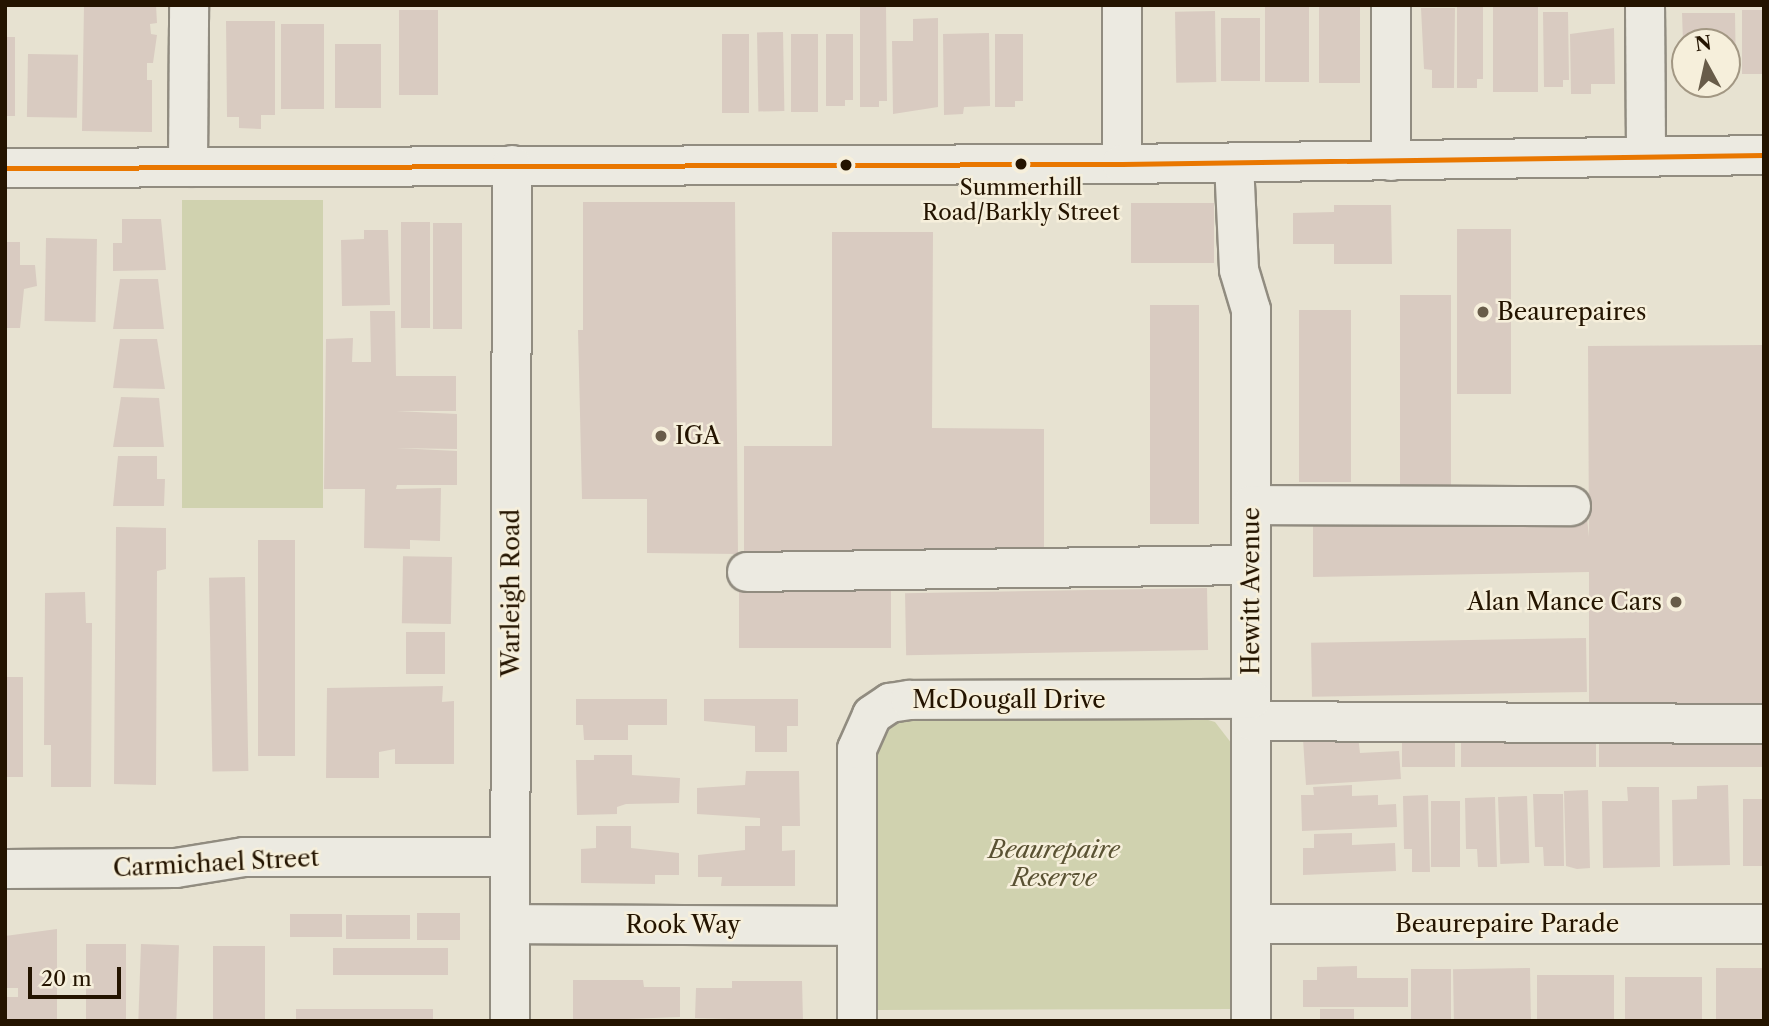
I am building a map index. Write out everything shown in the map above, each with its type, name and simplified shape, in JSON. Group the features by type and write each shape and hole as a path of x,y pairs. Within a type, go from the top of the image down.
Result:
{"street":[{"path":"188,167 189,5"},
{"path":"1122,5 1122,164"},
{"path":"1391,5 1391,161"},
{"path":"1645,5 1646,156"},
{"path":"5,168 1122,164 1764,155"},
{"name":"Hewitt Avenue","path":"1234,163 1240,270 1251,310 1251,1021"},
{"name":"Warleigh Road","path":"510,1021 512,165"},
{"path":"1251,505 1571,506"},
{"path":"747,572 1251,565"},
{"name":"McDougall Drive","path":"856,1021 857,749 864,724 880,708 910,700 1764,724"},
{"name":"Carmichael Street","path":"5,869 176,868 244,857 510,857"},
{"name":"Rook Way","path":"510,924 857,926"},
{"name":"Beaurepaire Parade","path":"1251,925 1764,924"}],"green space":[{"path":"182,200 323,200 323,508 182,508"},
{"name":"Beaurepaire Reserve","path":"1198,717 1215,722 1232,744 1233,1009 874,1010 874,758 893,723 903,719"}],"building":[{"path":"84,5 156,5 157,23 150,24 151,34 157,35 153,63 147,63 147,80 152,80 152,132 82,131"},
{"path":"860,5 886,5 887,101 879,101 879,107 860,107"},
{"path":"1265,5 1309,5 1309,82 1265,82"},
{"path":"1319,5 1360,5 1360,83 1319,83"},
{"path":"1457,5 1483,5 1483,79 1477,79 1477,88 1457,88"},
{"path":"1493,5 1538,5 1538,92 1493,92"},
{"path":"1421,8 1455,8 1454,88 1432,88 1432,70 1424,69"},
{"path":"399,10 438,10 438,95 399,95"},
{"path":"1742,10 1764,10 1764,74 1742,74"},
{"path":"1215,11 1216,82 1176,83 1175,12"},
{"path":"1543,12 1568,12 1569,80 1563,80 1563,87 1544,87"},
{"path":"1682,13 1735,13 1735,28 1683,28"},
{"path":"938,18 938,107 893,114 892,41 913,41 913,19"},
{"path":"1221,18 1260,18 1260,81 1221,81"},
{"path":"226,21 275,21 275,115 261,115 261,129 239,128 239,117 227,117"},
{"path":"281,24 324,24 324,109 281,109"},
{"path":"1614,28 1615,84 1591,84 1591,94 1571,94 1570,34"},
{"path":"757,32 783,32 784,111 758,111"},
{"path":"989,33 990,106 964,107 963,114 944,115 943,34"},
{"path":"722,34 749,34 749,113 722,113"},
{"path":"791,34 818,34 818,112 791,112"},
{"path":"826,34 853,34 853,100 845,100 845,106 826,106"},
{"path":"995,34 1023,34 1023,101 1015,101 1015,107 995,107"},
{"path":"5,37 15,37 15,116 5,116"},
{"path":"335,44 381,44 381,108 335,108"},
{"path":"28,54 78,55 77,118 27,117"},
{"name":"IGA","path":"583,202 735,202 738,554 647,553 647,499 582,499 578,330 583,330"},
{"path":"1131,203 1214,203 1214,263 1131,263"},
{"path":"1334,205 1391,205 1392,264 1334,264 1334,244 1293,244 1293,213 1334,212"},
{"path":"122,219 161,219 166,270 113,271 113,243 122,243"},
{"path":"401,222 430,222 430,328 401,328"},
{"path":"433,223 462,223 462,329 433,329"},
{"name":"Beaurepaires","path":"1457,229 1511,229 1511,394 1457,394"},
{"path":"364,230 388,230 390,305 342,306 341,240 364,239"},
{"path":"832,232 933,232 932,428 1044,429 1044,559 744,557 744,446 832,446"},
{"path":"46,238 97,239 96,322 45,321"},
{"path":"5,242 20,242 20,265 35,265 37,286 24,289 20,328 5,328"},
{"path":"120,279 158,279 164,329 113,329"},
{"path":"1400,295 1451,295 1451,487 1400,487"},
{"path":"1150,305 1199,305 1199,524 1150,524"},
{"path":"1299,310 1351,310 1351,482 1299,482"},
{"path":"370,311 395,311 396,376 456,376 456,411 396,411 457,414 457,449 396,448 457,451 457,485 397,485 396,489 441,488 440,541 410,540 410,549 364,548 365,489 324,489 326,339 353,338 352,362 371,362"},
{"path":"120,339 157,339 165,389 113,388"},
{"name":"Alan Mance Cars","path":"1764,345 1764,711 1589,712 1589,572 1313,577 1313,522 1587,518 1589,537 1588,346"},
{"path":"121,397 159,398 164,447 113,447"},
{"path":"118,456 157,456 157,479 165,479 164,506 113,506"},
{"path":"116,527 166,528 166,569 157,571 156,785 114,784"},
{"path":"258,540 295,540 295,756 258,756"},
{"path":"403,556 452,557 451,624 402,623"},
{"path":"245,577 248,771 212,772 209,578"},
{"path":"739,588 891,588 891,648 739,648"},
{"path":"1207,588 1208,650 906,655 905,593"},
{"path":"85,592 86,623 92,623 91,787 51,787 51,745 44,745 45,593"},
{"path":"406,632 445,632 445,674 406,674"},
{"path":"1586,638 1587,692 1312,697 1311,643"},
{"path":"5,677 23,677 23,777 5,777"},
{"path":"443,686 442,702 454,701 454,764 395,764 395,749 379,752 379,778 326,778 327,688"},
{"path":"576,699 667,699 667,725 628,725 628,740 584,740 583,725 576,725"},
{"path":"704,699 798,699 798,726 787,726 787,752 755,752 755,726 704,721"},
{"path":"1461,733 1596,733 1596,767 1461,767"},
{"path":"1599,733 1764,733 1764,767 1599,767"},
{"path":"1402,734 1455,734 1455,767 1402,767"},
{"path":"1358,736 1360,753 1399,751 1401,779 1306,785 1303,739"},
{"path":"594,755 632,755 632,775 680,778 679,803 626,804 617,807 617,814 577,815 576,760 594,760"},
{"path":"746,771 799,771 800,826 782,826 782,851 795,850 795,886 721,886 722,877 698,877 698,855 745,850 745,826 760,826 760,818 697,814 697,788 745,785"},
{"path":"1352,785 1352,796 1378,795 1378,805 1396,804 1397,827 1302,831 1301,795 1314,795 1313,787"},
{"path":"1728,785 1730,865 1673,866 1672,800 1697,799 1697,786"},
{"path":"1627,787 1659,787 1660,867 1603,868 1602,801 1628,801"},
{"path":"1588,790 1590,868 1577,869 1566,866 1564,791"},
{"path":"1533,794 1563,794 1564,866 1544,866 1543,847 1535,847"},
{"path":"1428,795 1430,872 1412,872 1412,849 1404,849 1403,796"},
{"path":"1527,796 1529,863 1500,864 1498,797"},
{"path":"1495,797 1497,867 1478,867 1477,849 1466,849 1465,798"},
{"path":"1743,799 1764,799 1764,866 1743,866"},
{"path":"1431,801 1460,801 1460,867 1431,867"},
{"path":"596,826 631,826 631,848 679,853 679,875 655,875 655,884 581,883 581,849 596,848"},
{"path":"1352,833 1352,845 1395,843 1396,871 1303,875 1303,848 1314,848 1314,834"},
{"path":"417,913 460,913 460,940 417,940"},
{"path":"290,914 342,914 342,937 290,937"},
{"path":"346,915 410,915 410,939 346,939"},
{"path":"57,929 57,1021 7,1021 7,997 18,997 18,988 5,988 5,936"},
{"path":"86,944 126,944 126,1021 86,1021"},
{"path":"141,944 179,945 176,1021 138,1021"},
{"path":"213,946 265,946 265,1021 213,1021"},
{"path":"333,948 448,948 448,975 333,975"},
{"path":"1357,966 1357,978 1408,978 1408,1007 1303,1007 1303,980 1317,980 1317,967"},
{"path":"1530,968 1531,1021 1454,1021 1453,969"},
{"path":"1716,968 1764,968 1764,1021 1716,1021"},
{"path":"1411,969 1451,969 1451,1021 1411,1021"},
{"path":"1537,975 1614,975 1614,1021 1537,1021"},
{"path":"1625,977 1702,977 1702,1021 1625,1021"},
{"path":"573,980 643,980 644,987 680,987 680,1017 573,1021"},
{"path":"732,981 802,981 803,1021 695,1018 696,988 732,988"},
{"path":"296,1009 433,1009 433,1021 296,1021"},
{"path":"1320,1009 1354,1009 1354,1021 1320,1021"}],"transit line":[{"path":"5,168 1122,164 1764,155"}],"place":[{"name":"Summerhill Road/Barkly Street","path":"1021,164"},
{"name":"Beaurepaires","path":"1483,312"},
{"name":"IGA","path":"661,436"},
{"name":"Alan Mance Cars","path":"1676,602"}]}
